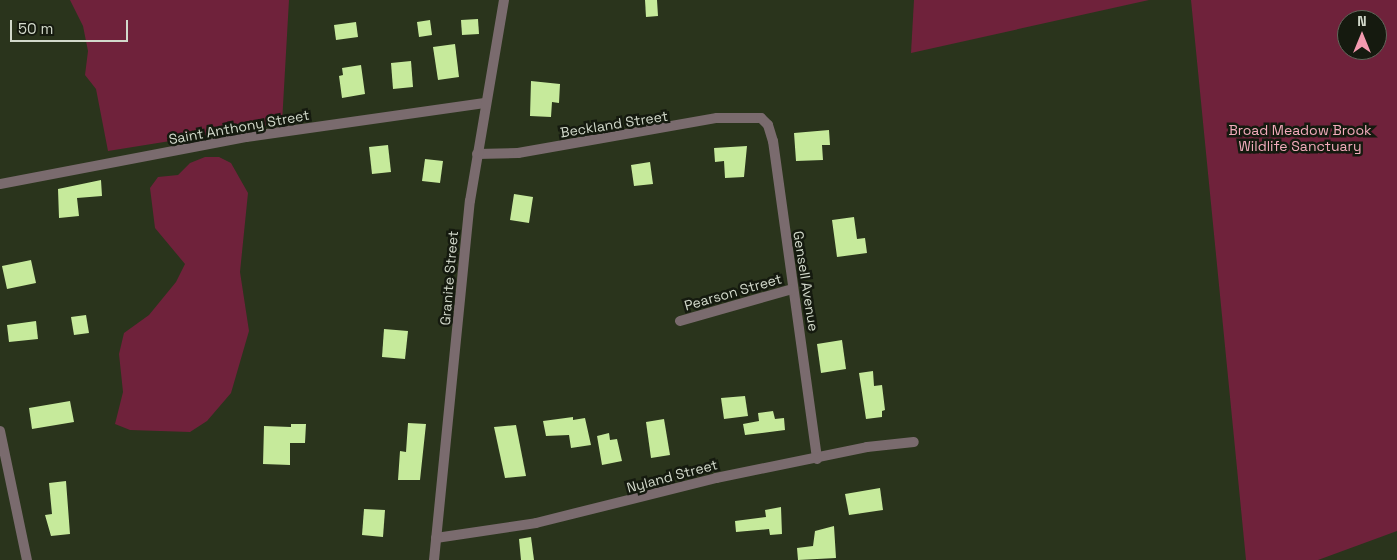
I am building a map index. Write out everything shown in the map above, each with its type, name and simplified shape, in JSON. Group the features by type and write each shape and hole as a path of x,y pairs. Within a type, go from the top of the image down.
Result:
{"street":[{"name":"Granite Street","path":"434,560 477,154 484,103 504,0"},
{"name":"Saint Anthony Street","path":"0,184 246,138 484,103"},
{"name":"Beckland Street","path":"477,154 518,153 716,118 754,117"},
{"name":"Gensell Avenue","path":"754,117 768,125 773,141 817,460"},
{"name":"Pearson Street","path":"680,321 792,289"},
{"path":"0,431 27,560"},
{"name":"Nyland Street","path":"436,538 536,523 716,478 817,460 867,447 914,442"}],"green space":[{"path":"70,0 289,0 282,123 108,151 96,89 85,75 88,51 83,26"},
{"path":"914,0 1149,0 911,53"},
{"name":"Broad Meadow Brook Wildlife Sanctuary","path":"1191,0 1397,0 1397,531 1318,560 1246,560"},
{"path":"205,157 219,157 231,163 248,193 240,272 249,331 231,393 207,421 190,432 130,430 115,424 123,392 119,354 124,333 149,315 176,282 185,264 155,228 150,188 158,177 178,175 190,163"}],"building":[{"path":"645,0 657,0 658,16 646,17"},
{"path":"478,19 479,34 462,35 461,20"},
{"path":"430,20 432,35 419,37 417,22"},
{"path":"356,22 358,37 336,40 334,25"},
{"path":"455,44 459,77 438,80 433,47"},
{"path":"411,61 413,87 393,89 391,63"},
{"path":"361,65 365,94 342,98 339,76 343,75 342,68"},
{"path":"531,81 560,84 559,103 552,102 551,117 530,116"},
{"path":"829,130 830,145 822,145 823,160 796,161 794,133"},
{"path":"388,145 391,172 372,174 369,147"},
{"path":"747,146 744,177 725,178 724,161 715,162 714,148"},
{"path":"425,159 443,161 440,183 422,181"},
{"path":"650,162 653,184 634,186 631,165"},
{"path":"101,180 102,196 77,198 79,216 59,218 58,189"},
{"path":"514,194 533,197 529,223 510,220"},
{"path":"854,217 857,239 865,238 867,253 837,257 832,220"},
{"path":"31,260 36,283 7,289 2,266"},
{"path":"86,315 89,333 74,335 71,317"},
{"path":"36,321 38,339 9,342 7,325"},
{"path":"384,329 408,331 405,359 382,357"},
{"path":"842,340 846,369 821,373 817,344"},
{"path":"873,371 874,386 882,385 885,410 882,411 882,417 866,419 859,373"},
{"path":"745,396 748,416 724,419 721,398"},
{"path":"70,401 74,422 32,429 29,408"},
{"path":"773,411 775,419 784,418 785,430 745,435 743,424 759,421 758,413"},
{"path":"573,417 573,420 585,418 591,445 571,448 569,435 546,436 543,421"},
{"path":"664,419 670,455 651,458 646,422"},
{"path":"408,423 426,424 420,480 398,480 400,451 406,452"},
{"path":"291,424 306,424 305,443 290,443 290,465 263,464 264,426 291,427"},
{"path":"516,425 526,476 505,478 494,427"},
{"path":"609,433 610,440 617,439 622,461 602,465 597,436"},
{"path":"66,481 70,534 51,536 45,515 52,514 49,483"},
{"path":"880,488 883,510 849,515 845,494"},
{"path":"781,507 782,534 770,535 769,529 736,532 735,521 766,517 765,510"},
{"path":"364,509 385,510 383,537 362,535"},
{"path":"834,526 836,558 798,560 797,548 813,546 815,531"},
{"path":"531,537 534,560 521,560 519,539"}]}
